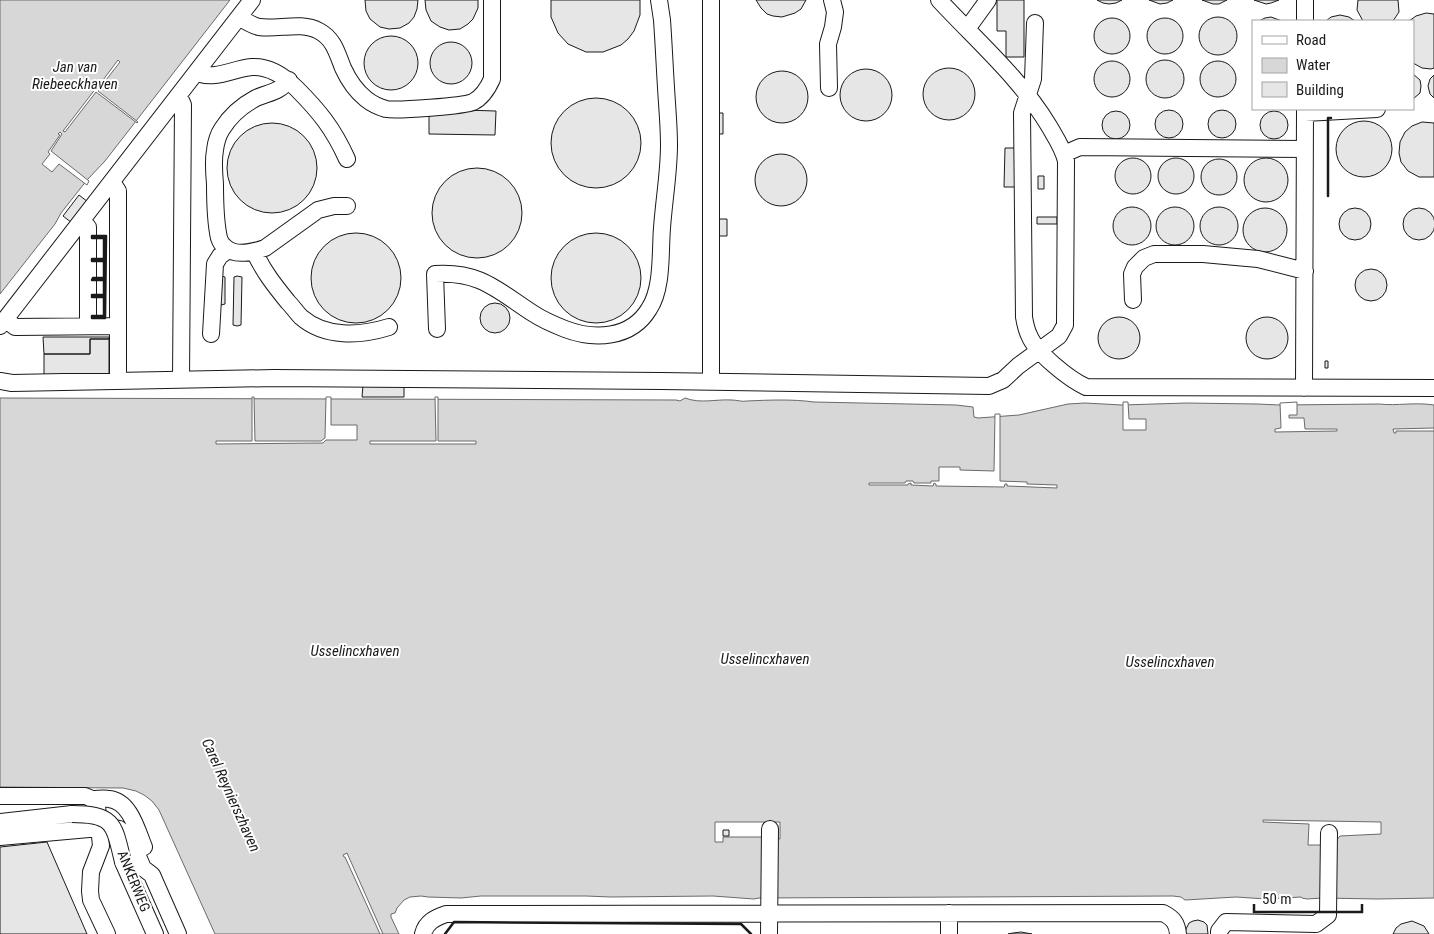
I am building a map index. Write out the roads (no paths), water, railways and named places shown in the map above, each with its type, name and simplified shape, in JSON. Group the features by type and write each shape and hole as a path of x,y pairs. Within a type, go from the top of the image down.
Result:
{"lane":[{"path":"118,326 15,327 2,323 252,0"},
{"path":"239,17 261,27 305,26 317,30 324,34 334,45 350,80 367,100 387,109 425,107 465,104 477,99 486,90 492,79 492,0"},
{"path":"437,329 435,274 456,274 488,283 535,315 566,329 590,335 609,336 627,330 643,318 649,310 654,300 659,277 669,145 662,20 659,0"},
{"path":"711,0 711,382"},
{"path":"829,88 828,44 835,12 832,0"},
{"path":"0,381 284,378 989,386 1003,380 1018,366 1059,336 1066,325 1066,161 1064,154 1036,105 1005,68 939,0"},
{"path":"967,29 988,0"},
{"path":"1305,0 1305,20"},
{"path":"1035,24 1033,80 1022,114 1024,316 1029,337 1039,350 1068,377 1086,387 1434,388"},
{"path":"196,73 212,76 252,67 280,74 289,80 324,118 337,138 347,159"},
{"path":"289,80 277,91 254,100 240,109 229,120 218,138 214,156 216,216 221,243 228,250 242,252 265,248 318,210 334,206 347,206"},
{"path":"178,96 183,105 180,380"},
{"path":"1304,388 1305,148 1311,112 1354,110"},
{"path":"1064,154 1080,147 1305,148"},
{"path":"112,182 118,191 118,381"},
{"path":"82,221 88,226 88,326"},
{"path":"211,334 215,264 220,256 228,250"},
{"path":"254,251 264,272 294,310 309,323 334,332 348,334 362,334 389,328"},
{"path":"1133,300 1132,274 1135,267 1144,258 1154,254 1203,254 1258,259 1305,271"},
{"name":"ANKERWEG","path":"0,796 84,796 93,800 98,806 101,846 90,872 90,890 91,900 106,934"},
{"name":"ANKERWEG","path":"93,800 110,799 127,808 152,865 152,875 178,934"},
{"name":"ANKERWEG","path":"0,822 72,814 90,814 105,819 115,831 123,862 155,934"},
{"name":"ANKERWEG","path":"0,837 113,828 130,838 144,868 152,875"},
{"path":"769,934 770,829"},
{"path":"1219,934 1219,931 1226,922 1316,924 1328,915 1329,833"},
{"path":"949,913 949,934"},
{"path":"423,934 428,924 435,918 446,914 949,913 1163,913 1177,924 1178,934"}],"water":[{"name":"Jan van Riebeeckhaven","path":"0,0 230,0 105,161 61,213 55,224 0,294"},
{"name":"Usselincxhaven","path":"0,398 680,401 685,398 702,401 789,400 956,405 973,407 974,417 978,418 1019,415 1068,404 1085,403 1122,405 1186,403 1434,405 1434,898 1307,899 1301,897 1266,899 1236,897 1185,900 1181,897 1173,896 754,899 713,896 481,896 461,898 421,896 410,897 404,900 395,913 391,914 399,934 215,934 159,810 144,795 123,788 0,787"}],"water label":[{"name":"Carel Reynierszhaven","path":"231,795"}]}
